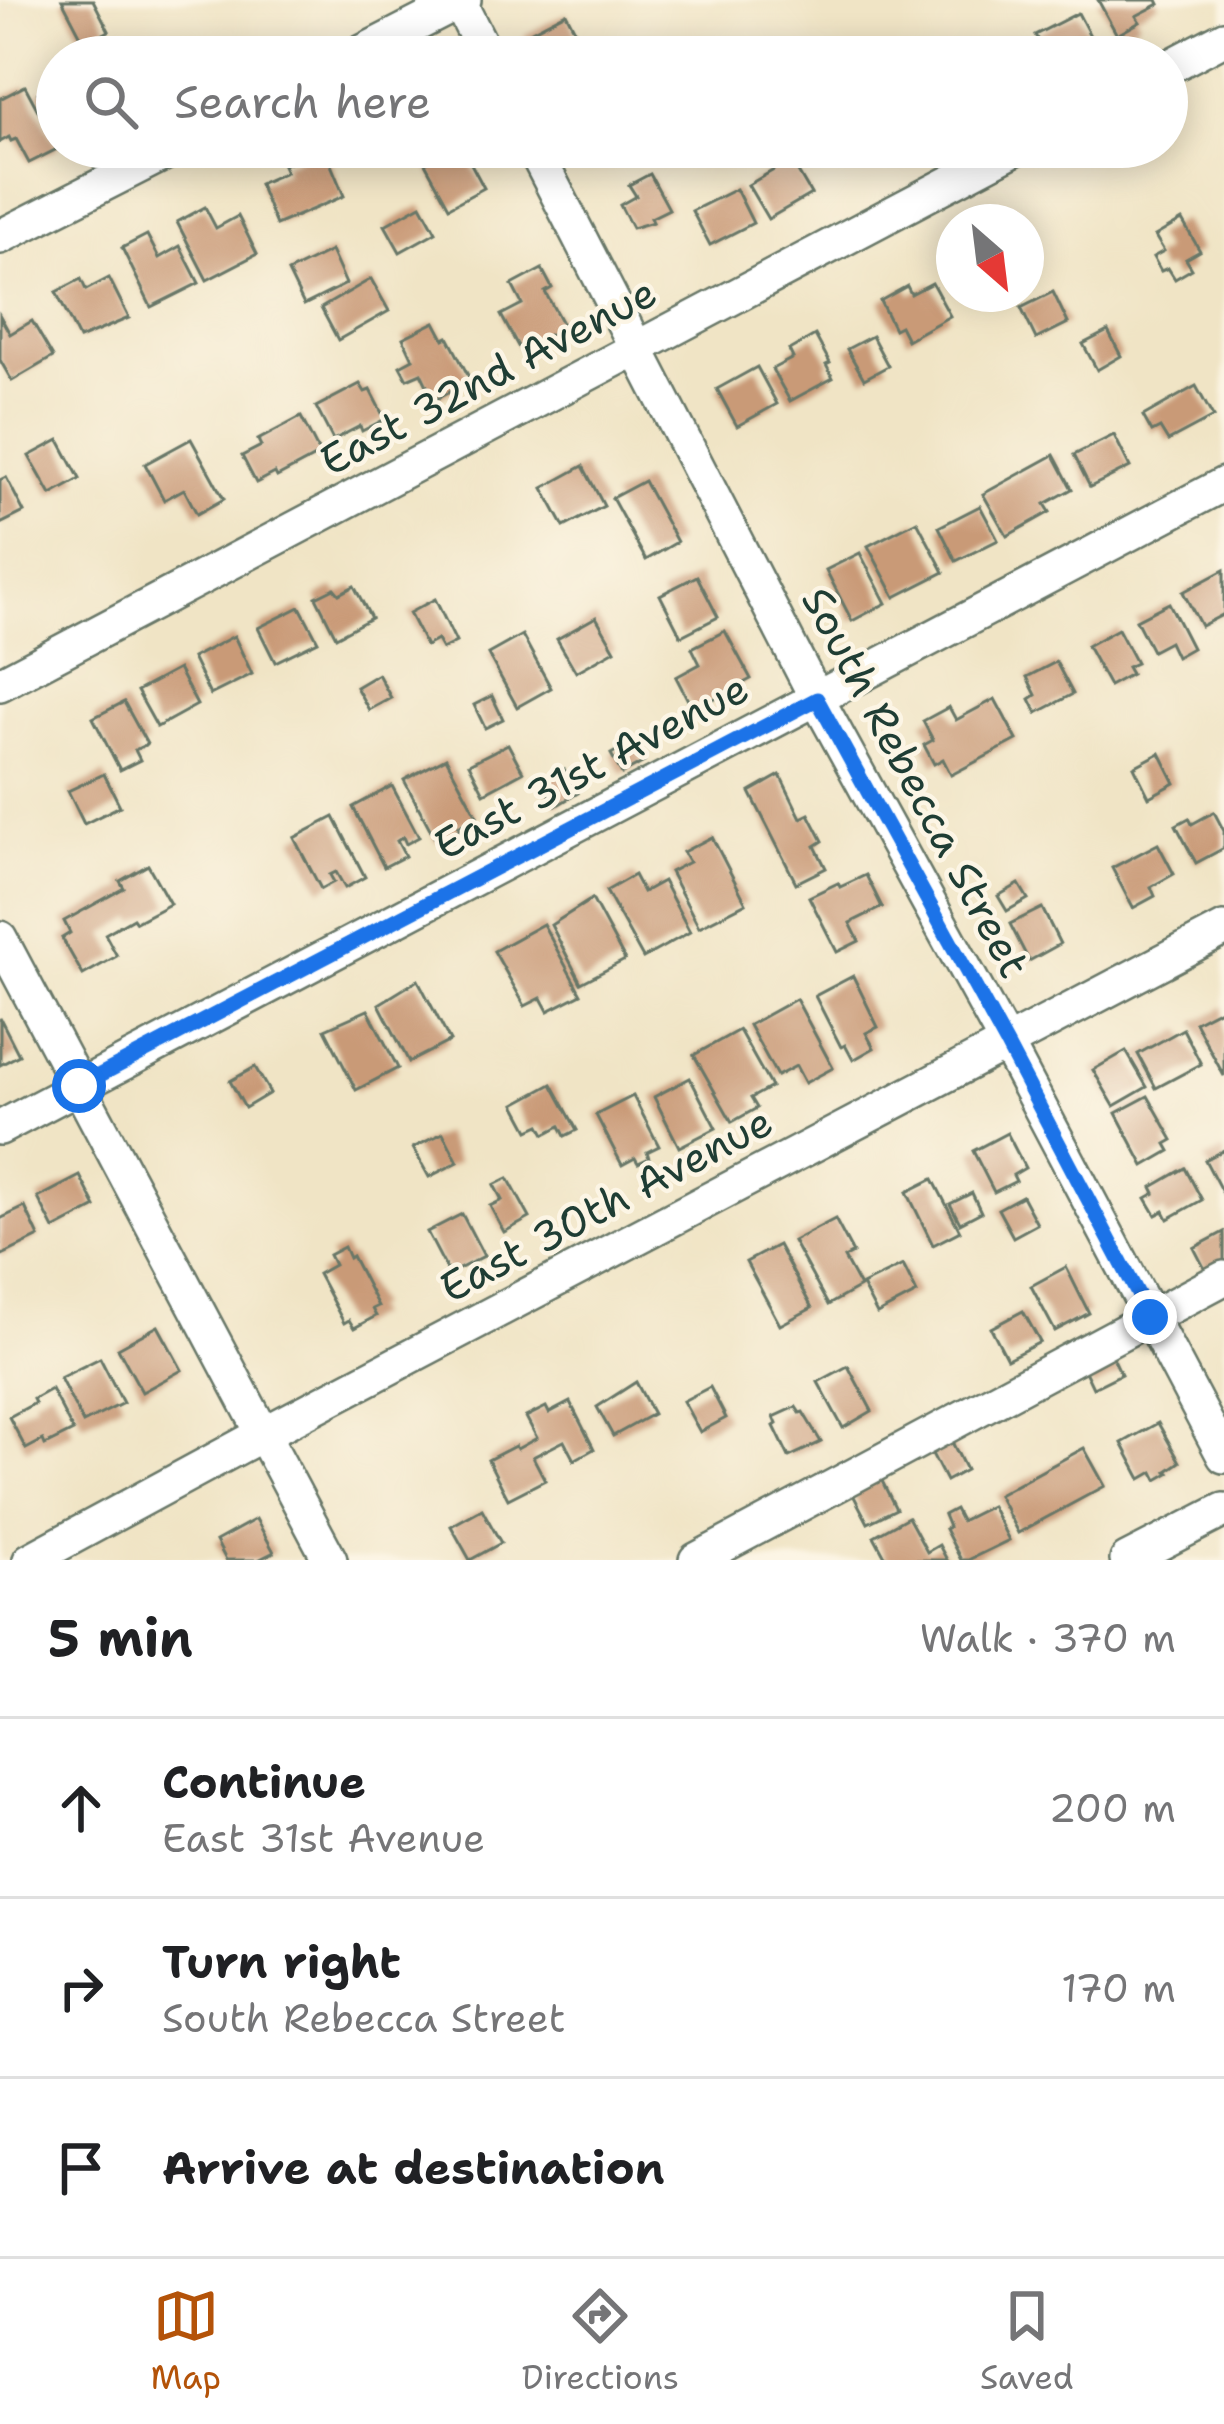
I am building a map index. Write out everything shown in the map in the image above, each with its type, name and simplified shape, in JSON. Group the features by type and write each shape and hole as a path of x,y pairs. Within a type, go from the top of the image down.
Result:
{"street":[{"path":"392,36 460,1 477,36"},
{"path":"1188,57 1224,38"},
{"path":"0,237 136,168"},
{"name":"South Rebecca Street","path":"544,168 817,699 1224,1456"},
{"name":"East 32nd Avenue","path":"0,684 978,168"},
{"name":"East 31st Avenue","path":"0,1128 1224,484"},
{"name":"East 30th Avenue","path":"30,1560 1224,929"},
{"path":"0,938 330,1560"},
{"path":"695,1560 1224,1278"},
{"path":"1127,1560 1224,1510"}],"building":[{"path":"62,0 93,0 109,31 81,36"},
{"path":"1098,0 1157,0 1159,4 1136,16 1140,22 1117,35"},
{"path":"566,13 578,36 524,36"},
{"path":"1078,13 1090,36 1036,36"},
{"path":"25,86 36,107 36,160 29,163 16,139 0,142 0,99"},
{"path":"284,168 332,168 344,196 276,225 259,184 286,172"},
{"path":"428,168 473,168 484,188 449,207"},
{"path":"777,168 796,168 811,194 768,219 748,185"},
{"path":"650,174 669,209 651,218 653,222 632,228 620,205 636,196 629,185"},
{"path":"736,189 753,223 710,245 692,211"},
{"path":"421,205 436,232 400,252 385,225"},
{"path":"205,207 216,228 238,216 257,254 207,280 177,222"},
{"path":"1182,220 1200,251 1186,259 1192,269 1175,279 1168,268 1161,271 1153,257 1164,251 1155,236"},
{"path":"147,235 159,258 180,246 199,283 151,307 122,248"},
{"path":"331,251 346,284 304,305 288,272"},
{"path":"542,269 552,288 545,292 564,327 520,350 501,315 522,304 512,285"},
{"path":"109,278 129,318 79,339 56,292 81,279 86,290"},
{"path":"371,279 389,311 338,340 321,308"},
{"path":"932,283 936,312 950,316 907,340 900,326 894,329 880,301 907,286 911,294"},
{"path":"1053,292 1068,323 1036,339 1023,312 1044,312 1044,296"},
{"path":"0,316 10,334 32,321 53,357 12,381 0,360"},
{"path":"435,322 471,381 434,400 421,373 407,379 400,366 413,359 403,338"},
{"path":"1108,331 1121,356 1097,370 1083,344"},
{"path":"815,335 833,378 790,401 772,369 793,358 789,350"},
{"path":"872,336 888,366 864,379 847,349"},
{"path":"757,367 777,404 737,426 717,389"},
{"path":"360,384 365,392 370,390 385,419 333,440 316,407"},
{"path":"1196,386 1213,417 1168,441 1160,428 1152,432 1143,416"},
{"path":"301,417 320,454 256,483 242,456 261,446 258,440"},
{"path":"1114,435 1130,467 1090,487 1074,455"},
{"path":"191,439 224,499 197,514 184,489 164,500 145,464"},
{"path":"59,440 80,479 51,495 29,456"},
{"path":"1054,455 1072,489 1045,504 1050,512 1007,536 983,494"},
{"path":"583,466 604,506 564,527 543,488"},
{"path":"6,477 24,512 0,524 0,480"},
{"path":"644,481 677,542 646,560 612,498"},
{"path":"980,506 998,540 956,561 939,527"},
{"path":"917,521 944,572 895,597 868,546"},
{"path":"860,553 886,603 852,621 826,570"},
{"path":"1224,570 1224,614 1201,626 1183,592"},
{"path":"697,576 718,617 681,636 660,595"},
{"path":"354,586 371,618 336,637 316,597 334,588 339,594"},
{"path":"435,599 456,642 442,649 437,640 426,646 409,613"},
{"path":"1169,603 1192,648 1176,657 1169,642 1152,651 1136,620"},
{"path":"300,607 318,641 275,662 258,628"},
{"path":"596,617 615,650 576,672 557,639"},
{"path":"1118,629 1136,663 1127,667 1131,674 1109,686 1087,646"},
{"path":"725,631 751,679 693,710 676,677 700,664 692,648"},
{"path":"522,635 551,688 517,707 488,654"},
{"path":"234,636 252,674 210,695 192,658"},
{"path":"1056,662 1073,694 1037,713 1030,699 1036,695 1027,677"},
{"path":"178,669 197,705 157,727 137,691"},
{"path":"378,674 391,698 369,710 356,687"},
{"path":"492,696 503,719 485,728 474,705"},
{"path":"995,699 1017,740 951,775 943,759 934,764 924,745 933,740 923,721 949,707 956,720"},
{"path":"124,702 147,744 135,750 140,760 120,770 93,718"},
{"path":"632,742 644,762 622,774 611,754"},
{"path":"508,744 523,772 484,793 469,764"},
{"path":"1160,753 1175,783 1149,797 1134,767"},
{"path":"446,758 477,816 437,842 404,780"},
{"path":"564,769 578,793 556,806 542,781"},
{"path":"104,774 120,806 84,824 68,791"},
{"path":"780,775 801,818 809,814 823,841 815,846 826,868 796,883 750,792"},
{"path":"392,786 419,837 406,844 403,837 397,841 405,856 384,867 353,807"},
{"path":"1214,812 1224,831 1224,848 1196,863 1176,825 1189,818 1192,824"},
{"path":"334,817 365,877 345,888 336,872 330,875 334,882 321,889 294,838"},
{"path":"712,837 746,903 699,927 670,872 689,862 683,852"},
{"path":"1158,844 1174,874 1151,887 1155,896 1133,908 1112,868"},
{"path":"148,865 170,904 105,934 117,956 83,975 62,938 70,933 64,921 124,888 120,881"},
{"path":"634,875 643,892 663,881 690,932 643,958 606,891"},
{"path":"866,875 882,907 850,923 859,941 837,952 809,897"},
{"path":"1019,884 1028,899 1007,911 998,896"},
{"path":"592,899 625,960 581,983 551,925"},
{"path":"1042,908 1060,944 1029,961 1010,924"},
{"path":"543,924 581,994 548,1011 541,998 525,1006 494,951"},
{"path":"853,976 878,1027 866,1033 874,1048 853,1060 845,1045 841,1047 815,996"},
{"path":"418,980 450,1041 409,1062 379,1004"},
{"path":"796,999 833,1068 805,1083 796,1066 777,1076 749,1025"},
{"path":"1224,1007 1224,1076 1195,1022"},
{"path":"368,1010 398,1068 356,1090 325,1029"},
{"path":"0,1018 19,1055 0,1065"},
{"path":"1183,1029 1201,1064 1156,1088 1138,1054"},
{"path":"739,1030 771,1087 751,1098 757,1108 732,1122 694,1055"},
{"path":"1126,1051 1147,1087 1114,1106 1093,1070"},
{"path":"255,1067 270,1093 245,1108 230,1081"},
{"path":"690,1078 716,1128 679,1147 654,1097"},
{"path":"552,1084 577,1130 565,1136 560,1126 545,1134 540,1125 529,1130 515,1104"},
{"path":"633,1096 659,1146 647,1152 649,1158 622,1165 596,1115"},
{"path":"1148,1096 1173,1140 1166,1144 1170,1151 1144,1166 1116,1113"},
{"path":"443,1133 458,1162 429,1177 413,1148"},
{"path":"1007,1133 1025,1168 1013,1175 1016,1181 994,1192 973,1151"},
{"path":"1224,1150 1224,1196 1205,1160"},
{"path":"1185,1168 1202,1200 1168,1219 1164,1211 1156,1215 1146,1198 1155,1193 1152,1187"},
{"path":"80,1176 96,1207 54,1229 38,1198"},
{"path":"508,1178 530,1218 504,1232 490,1206 502,1200 494,1185"},
{"path":"933,1179 960,1231 933,1245 907,1192"},
{"path":"972,1193 981,1212 960,1223 950,1204"},
{"path":"1022,1196 1037,1224 1013,1237 998,1209"},
{"path":"25,1207 39,1237 0,1256 0,1219"},
{"path":"462,1214 484,1256 449,1274 427,1232"},
{"path":"835,1219 853,1253 844,1258 860,1287 828,1305 793,1241"},
{"path":"1224,1232 1224,1269 1209,1277 1194,1248"},
{"path":"778,1245 812,1308 780,1325 746,1262"},
{"path":"344,1247 378,1306 372,1309 376,1316 354,1328 349,1320 344,1323 318,1274 334,1265 329,1255"},
{"path":"903,1265 917,1293 877,1314 862,1285"},
{"path":"1066,1267 1089,1313 1055,1331 1031,1286"},
{"path":"1023,1311 1040,1342 1007,1359 991,1328"},
{"path":"158,1326 182,1370 142,1392 118,1348"},
{"path":"1111,1353 1121,1374 1093,1388 1083,1367"},
{"path":"100,1358 123,1403 83,1423 60,1378"},
{"path":"848,1366 872,1411 843,1428 818,1382"},
{"path":"636,1382 653,1414 613,1436 597,1407"},
{"path":"710,1387 726,1418 700,1432 683,1401"},
{"path":"51,1389 73,1431 26,1449 9,1417"},
{"path":"570,1402 594,1449 574,1460 564,1441 533,1457 545,1480 508,1499 488,1460 537,1438 526,1417 546,1407 549,1413"},
{"path":"796,1407 821,1442 789,1457 774,1417"},
{"path":"1158,1423 1180,1462 1157,1480 1153,1472 1141,1479 1122,1443"},
{"path":"949,1436 966,1470 946,1481 928,1446"},
{"path":"1084,1448 1105,1486 1018,1533 998,1495"},
{"path":"878,1473 896,1509 868,1523 849,1487"},
{"path":"991,1506 1009,1540 961,1560 945,1529 949,1527 944,1515 955,1509 961,1521"},
{"path":"482,1509 501,1543 470,1560 451,1526"},
{"path":"908,1517 927,1552 939,1545 947,1560 887,1560 874,1536"},
{"path":"256,1519 274,1552 258,1560 226,1560 216,1541"}],"route":[{"path":"79,1086 817,699 1150,1317"}]}
